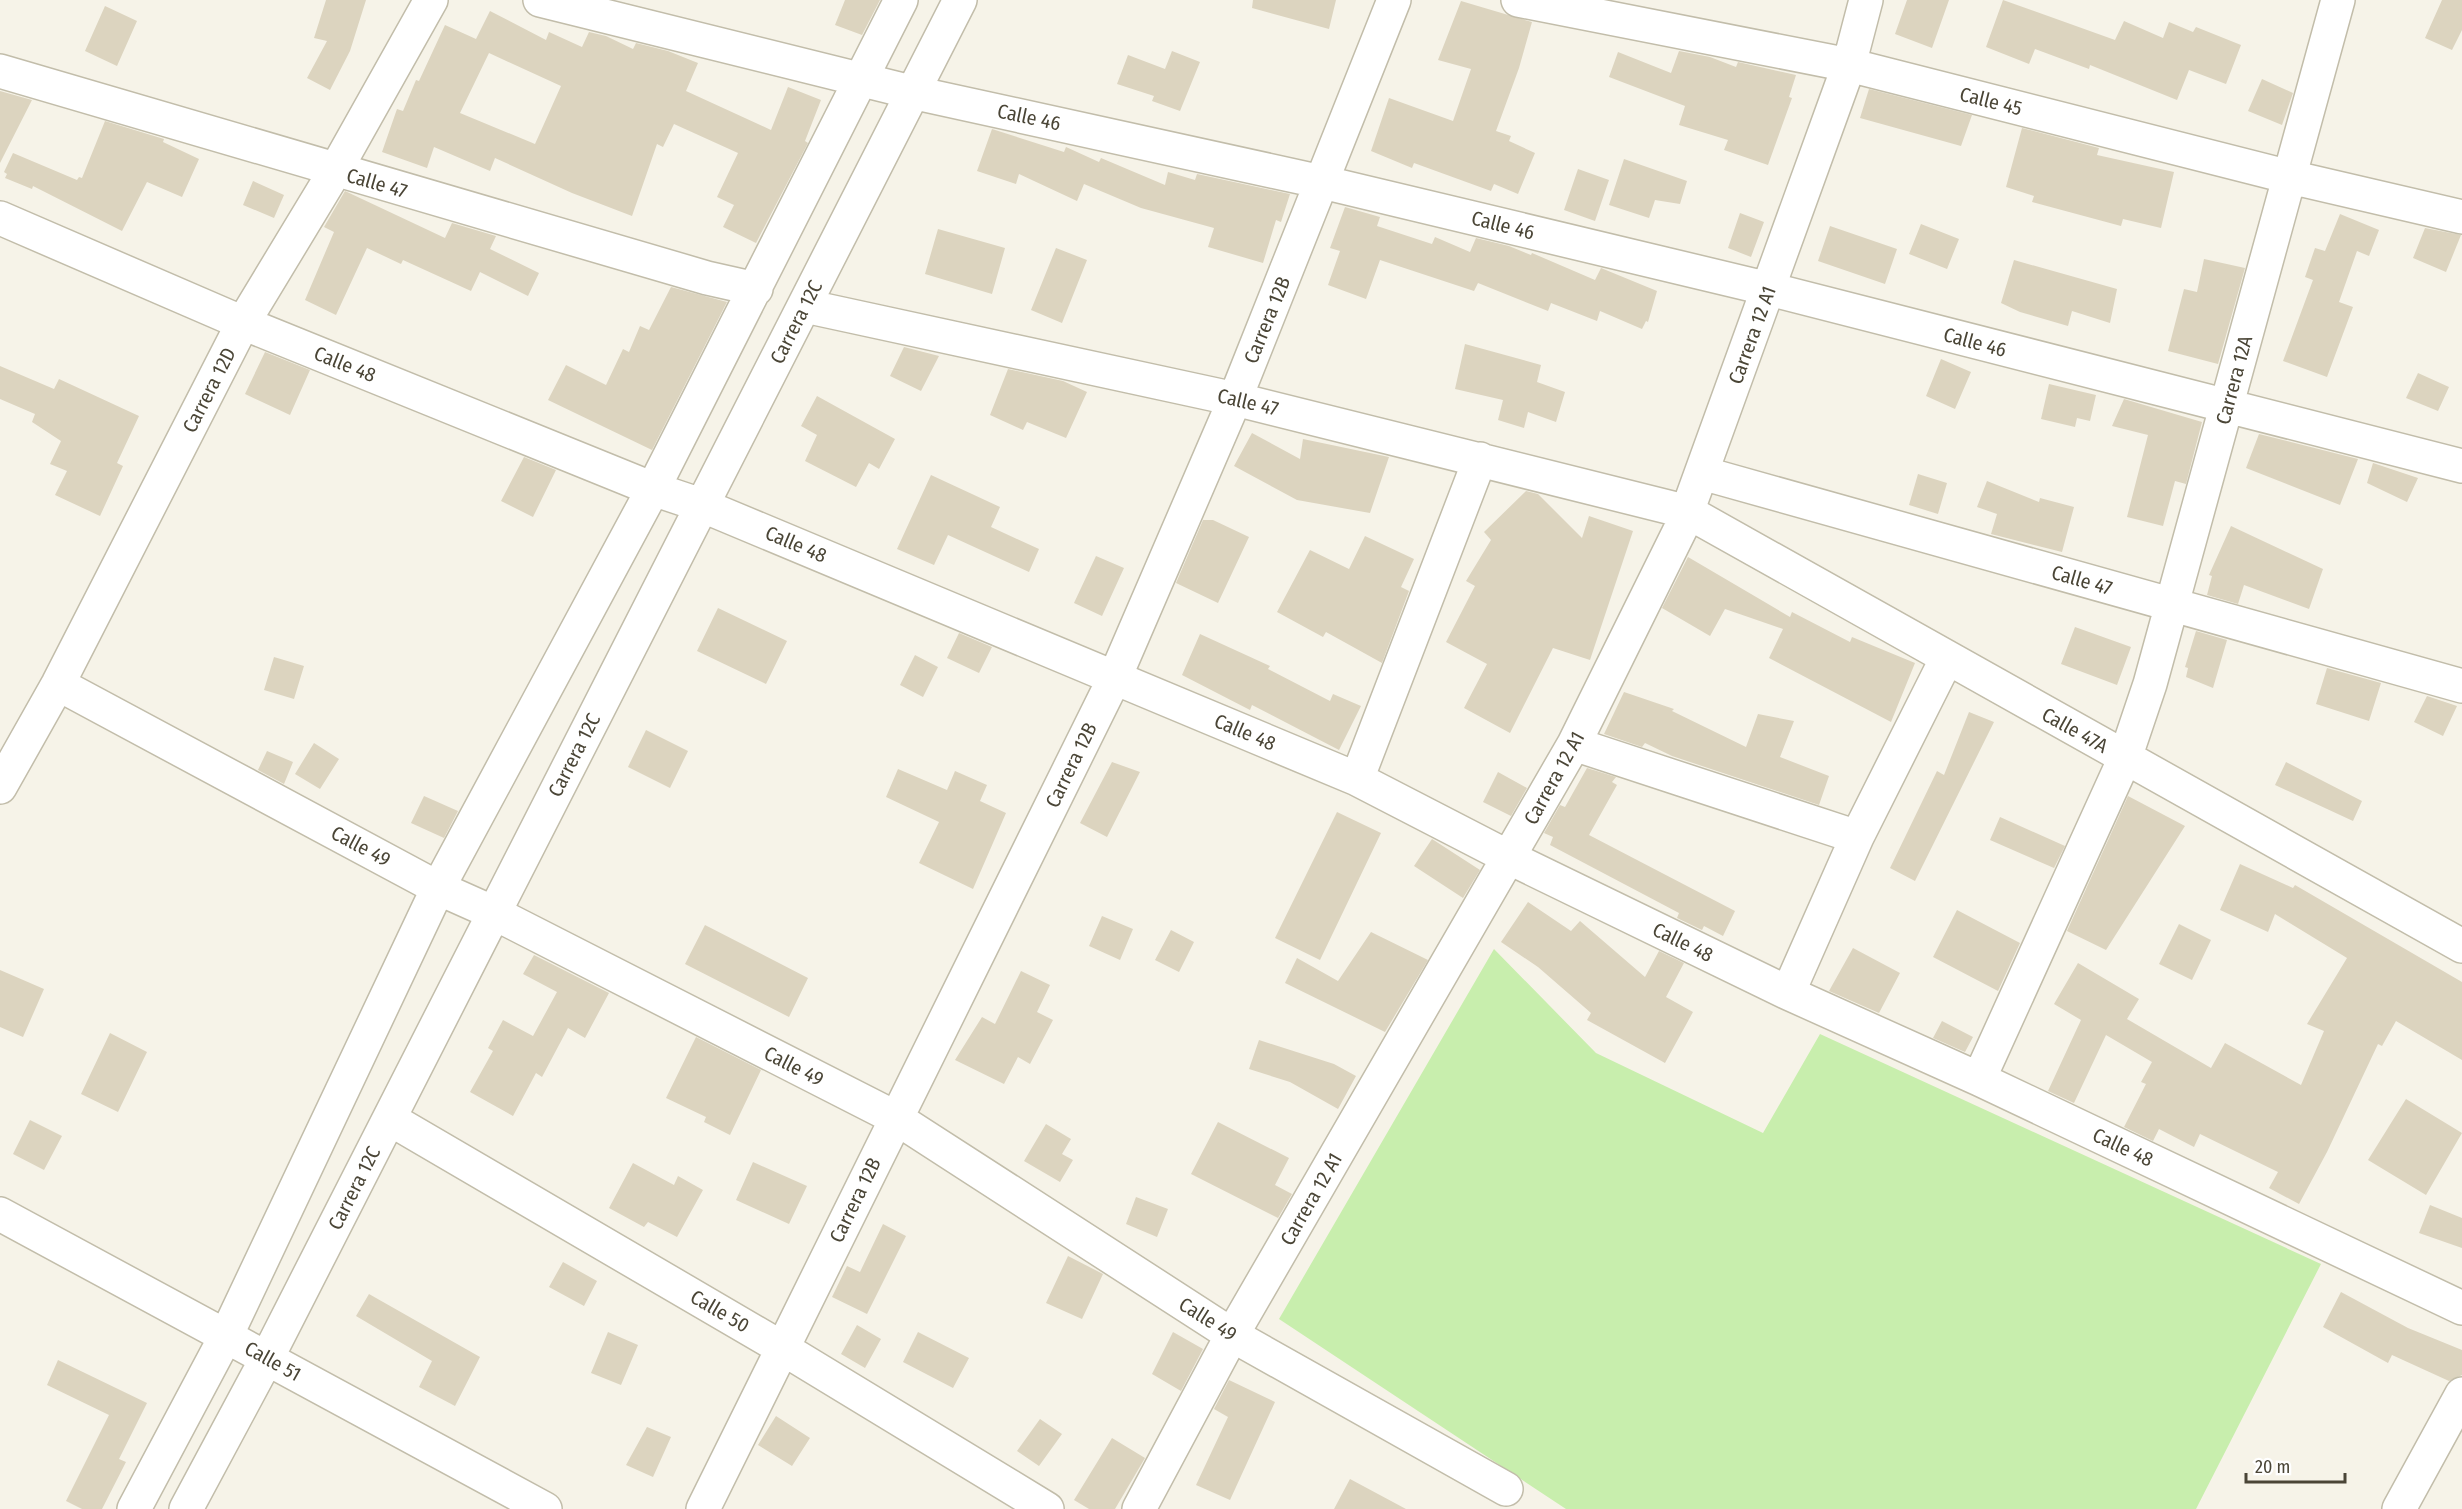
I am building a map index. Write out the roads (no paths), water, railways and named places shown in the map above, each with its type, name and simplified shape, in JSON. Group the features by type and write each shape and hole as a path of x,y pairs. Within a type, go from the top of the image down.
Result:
{"street":[{"name":"Carrera 12D","path":"0,787 58,684 243,323 335,171 430,0"},
{"name":"Calle 46","path":"540,0 911,92 1322,182 1769,289 2462,466"},
{"path":"134,1509 226,1336 438,888 653,489 901,0"},
{"name":"Carrera 12C","path":"186,1509 390,1119 701,505 805,306 911,92 960,0"},
{"name":"Carrera 12B","path":"703,1509 1115,676 1235,399 1394,0"},
{"name":"Calle 45","path":"1518,0 1849,65 2290,177 2462,217"},
{"name":"Carrera 12 A1","path":"1139,1509 1232,1335 1574,744 1688,512 1849,65 1866,0"},
{"name":"Carrera 12A","path":"1979,1079 2125,758 2150,684 2338,0"},
{"name":"Calle 47","path":"0,71 335,171 707,278 756,289"},
{"name":"Calle 48","path":"0,218 243,323 653,489 701,505 1115,676 1357,780 1510,858 1788,993 1979,1079 2462,1308"},
{"name":"Calle 47","path":"805,306 1235,399 1688,512"},
{"path":"1357,780 1480,459"},
{"name":"Calle 47","path":"1702,473 2462,686"},
{"name":"Calle 47A","path":"1688,512 2462,946"},
{"path":"1788,993 1857,837 1947,658"},
{"name":"Calle 49","path":"58,684 438,888 494,913 896,1118 1232,1335 1506,1489"},
{"path":"1574,744 1857,837"},
{"name":"Calle 50","path":"390,1119 782,1348 1047,1509"},
{"name":"Calle 51","path":"0,1214 545,1509"},
{"path":"2410,1505 2462,1394"}]}
